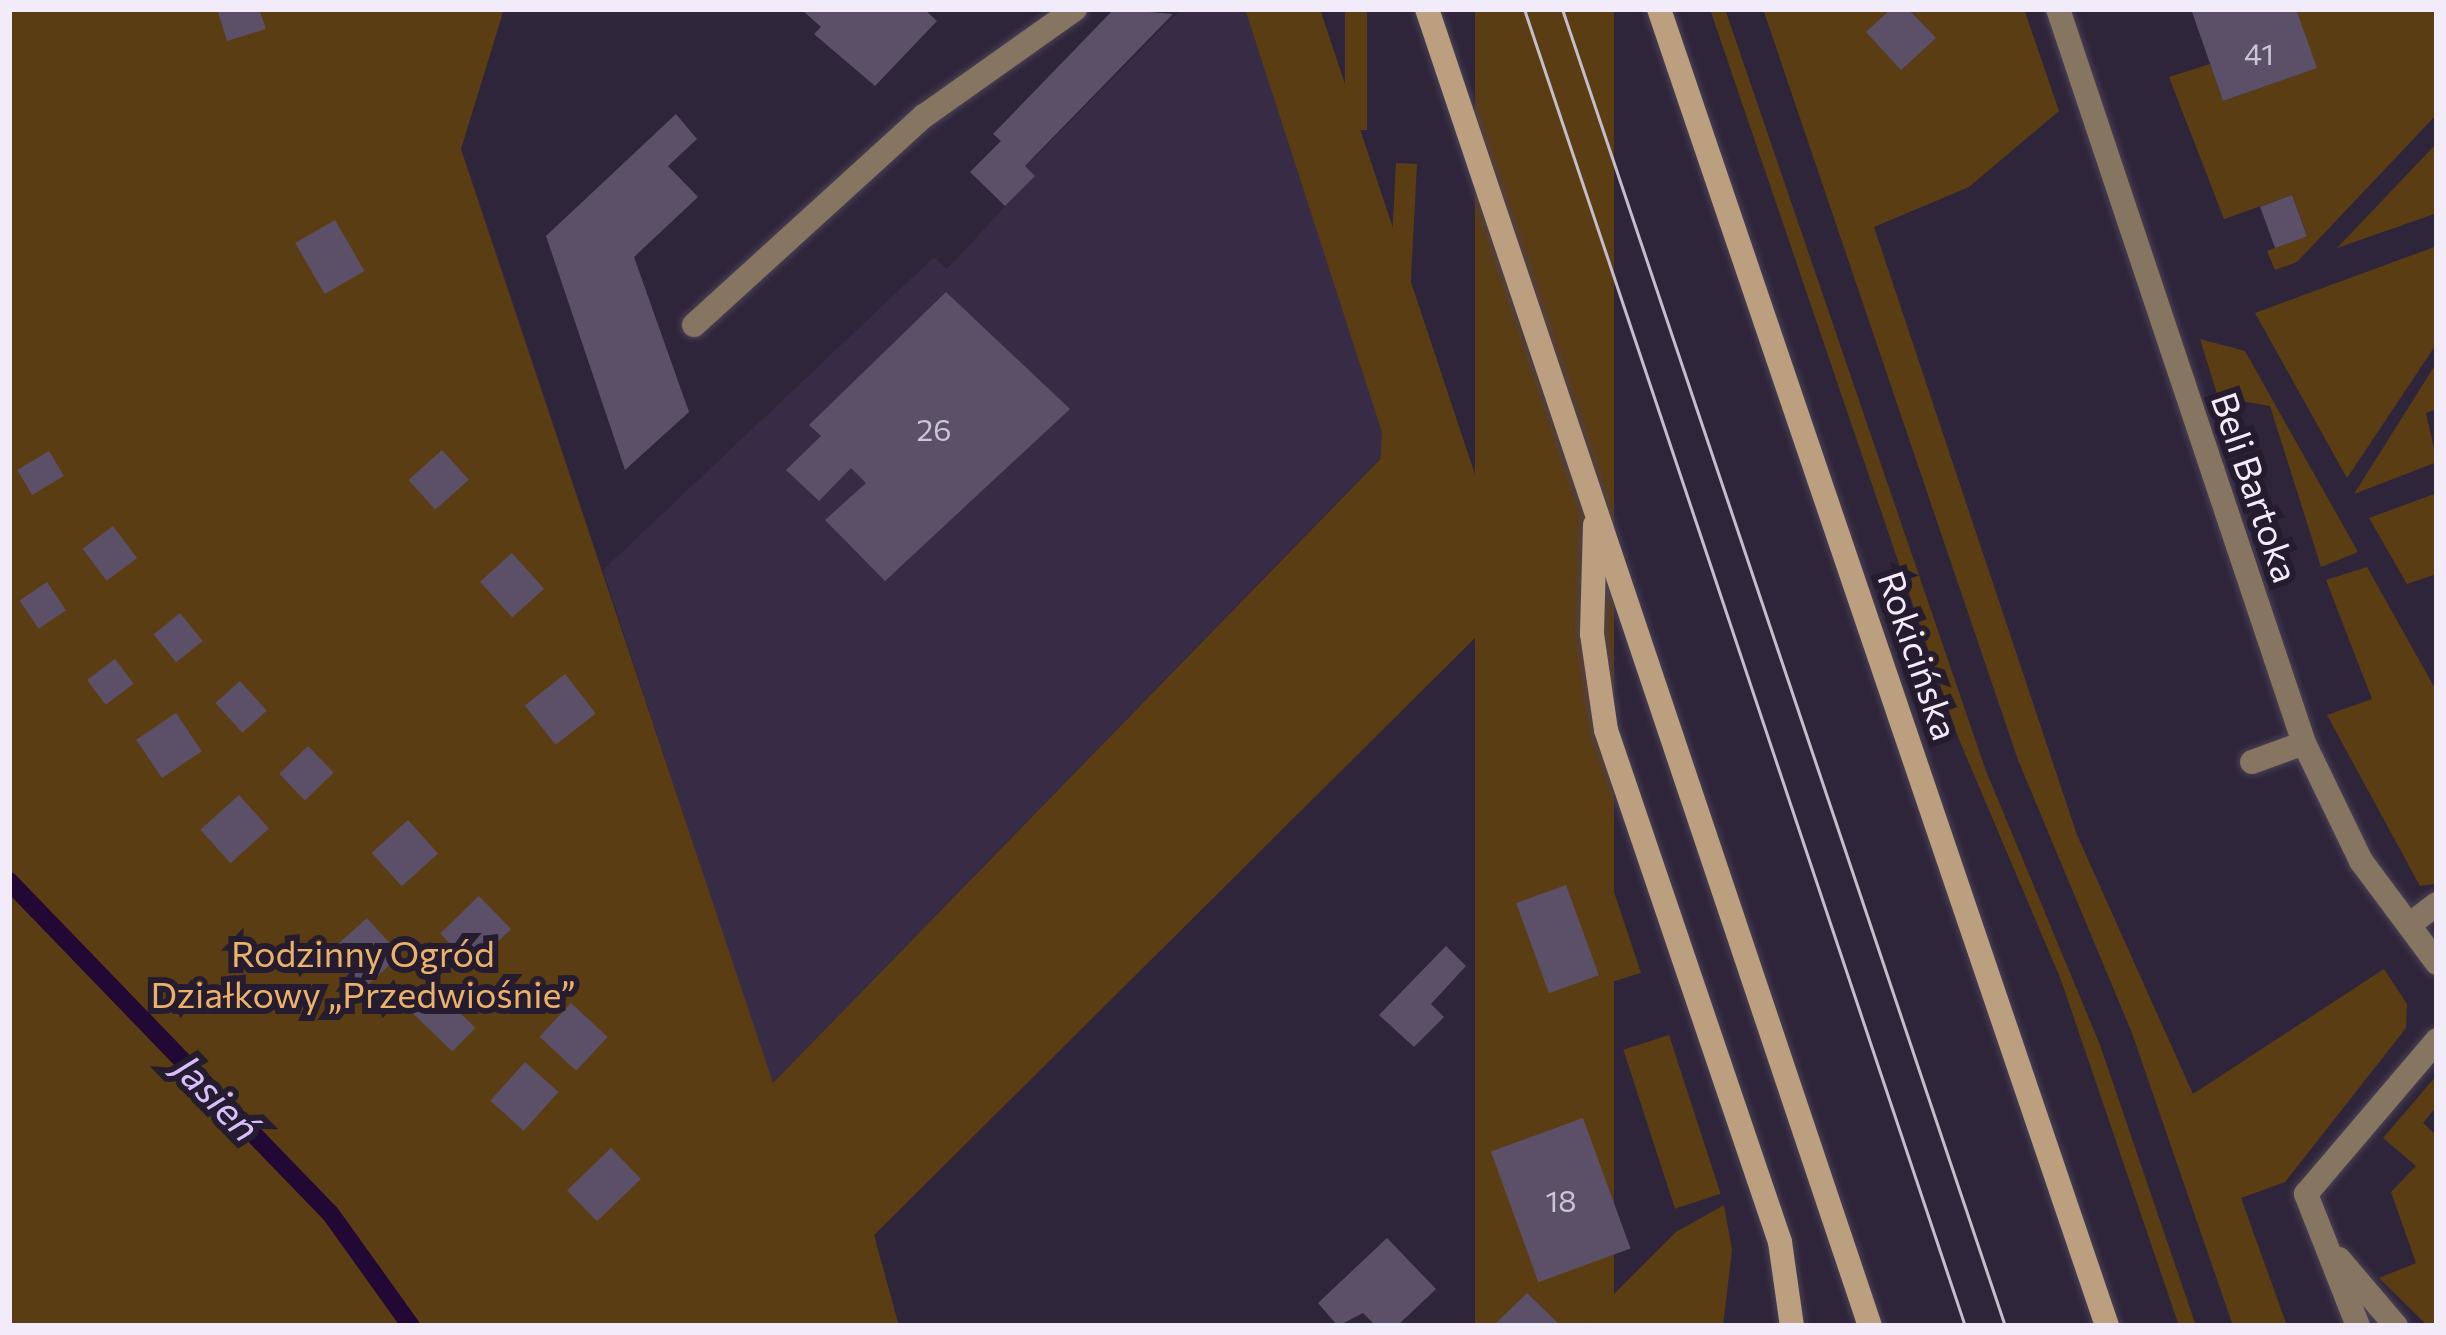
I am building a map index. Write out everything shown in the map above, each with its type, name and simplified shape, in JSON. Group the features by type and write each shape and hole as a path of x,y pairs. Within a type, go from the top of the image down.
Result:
{"main road":[{"path":"1427,9 1870,1326"},
{"name":"Rokicińska","path":"1660,9 2107,1326"},
{"path":"1595,505 1592,634 1606,730 1780,1242 1792,1326"}],"street":[{"path":"694,325 924,116 1075,9"},
{"name":"Beli Bartoka","path":"2058,9 2304,742 2361,861 2437,963"},
{"path":"2252,762 2304,742"},
{"path":"2409,925 2437,904"},
{"path":"2358,1326 2306,1194 2437,1040"},
{"path":"2326,1244 2396,1326"}],"shaded area":[{"path":"1181,9 1245,9 1388,450 772,1084 603,570 934,257 947,269 1034,176 1026,166"}],"green space":[{"name":"Rodzinny Ogród Działkowy „Przedwiośnie”","path":"9,9 504,9 461,149 773,1083 1388,451 1245,9 1320,9 1641,973 1605,984 1599,975 1478,635 874,1235 899,1326 9,1326"},
{"path":"1345,9 1367,9 1367,130 1345,130"},
{"path":"1475,9 1614,9 1614,1326 1475,1326"},
{"path":"1710,9 1725,9 1986,771 2100,1045 2196,1326 2179,1326 2061,980 1958,737"},
{"path":"1763,9 1891,9 1935,38 1908,9 2024,9 2059,111 1969,187 1874,227 2077,835 2193,1094 2384,969 2407,1004 2406,1028 2285,1182 2241,1198 2287,1326 2233,1326 2132,1033 2018,760"},
{"path":"2296,9 2437,9 2437,114 2297,262 2275,270 2267,251 2307,235 2292,195 2224,219 2169,77 2210,64 2223,101 2316,68"},
{"path":"2437,143 2437,213 2337,248"},
{"path":"1396,163 1417,164 1397,537 1376,535"},
{"path":"2437,246 2437,343 2347,478 2255,313"},
{"path":"2200,339 2245,351 2358,552 2321,567 2270,406 2218,397"},
{"path":"2437,362 2437,409 2426,413 2437,462 2354,494"},
{"path":"2437,493 2437,574 2407,584 2369,518"},
{"path":"1529,541 1555,551 1573,676"},
{"path":"2367,567 2437,692 2435,884 2420,886 2327,715 2372,699 2326,580"},
{"path":"1669,1035 1721,1194 1675,1209 1623,1050"},
{"path":"2437,1075 2437,1106 2423,1123 2437,1136 2437,1326 2428,1326 2379,1278 2416,1263 2391,1192 2416,1166 2383,1138"},
{"path":"1724,1205 1732,1250 1723,1326 1582,1326 1676,1232"}],"building":[{"path":"217,9 259,9 266,29 227,41"},
{"path":"801,9 924,9 937,21 875,86 814,34 821,27"},
{"path":"1114,9 1173,14 1025,166 1035,176 1005,206 970,172 1001,141 993,134"},
{"path":"1891,9 1908,9 1936,38 1901,70 1866,32"},
{"path":"2191,9 2296,9 2317,68 2223,101"},
{"path":"676,114 697,139 668,166 698,197 634,257 689,412 625,470 546,236"},
{"path":"2292,195 2307,236 2275,248 2260,207"},
{"path":"335,220 364,271 325,294 295,243"},
{"path":"946,292 1070,409 885,581 825,520 866,483 851,468 819,501 786,470 821,436 809,425"},
{"path":"442,450 469,480 435,510 409,480"},
{"path":"49,451 64,476 32,495 17,470"},
{"path":"113,526 137,558 107,581 83,549"},
{"path":"512,553 544,589 512,617 480,582"},
{"path":"47,582 66,610 39,629 20,600"},
{"path":"180,613 203,641 176,662 154,634"},
{"path":"115,659 134,684 106,705 87,680"},
{"path":"565,674 596,713 556,745 525,705"},
{"path":"240,681 267,711 242,733 215,703"},
{"path":"176,713 202,751 162,778 136,740"},
{"path":"308,746 334,773 305,800 279,774"},
{"path":"239,795 269,828 230,863 200,830"},
{"path":"408,820 438,853 402,886 372,853"},
{"path":"1566,885 1599,975 1549,993 1516,903"},
{"path":"479,896 511,929 472,967 440,934"},
{"path":"367,918 400,955 362,990 328,953"},
{"path":"1446,946 1466,966 1431,1004 1444,1017 1414,1047 1379,1015"},
{"path":"430,984 475,1028 452,1052 407,1008"},
{"path":"571,1003 608,1037 576,1071 540,1037"},
{"path":"525,1062 558,1092 524,1131 490,1101"},
{"path":"1583,1118 1631,1249 1538,1282 1491,1152"},
{"path":"611,1148 641,1179 597,1221 567,1190"},
{"path":"1387,1238 1436,1289 1397,1326 1376,1326 1363,1313 1338,1326 1318,1303"},
{"path":"1527,1293 1561,1326 1493,1326"}],"waterway":[{"name":"Jasień","path":"9,881 330,1213 411,1326"}],"tram line":[{"path":"1524,9 1965,1326"},
{"path":"1562,9 2005,1326"}]}
